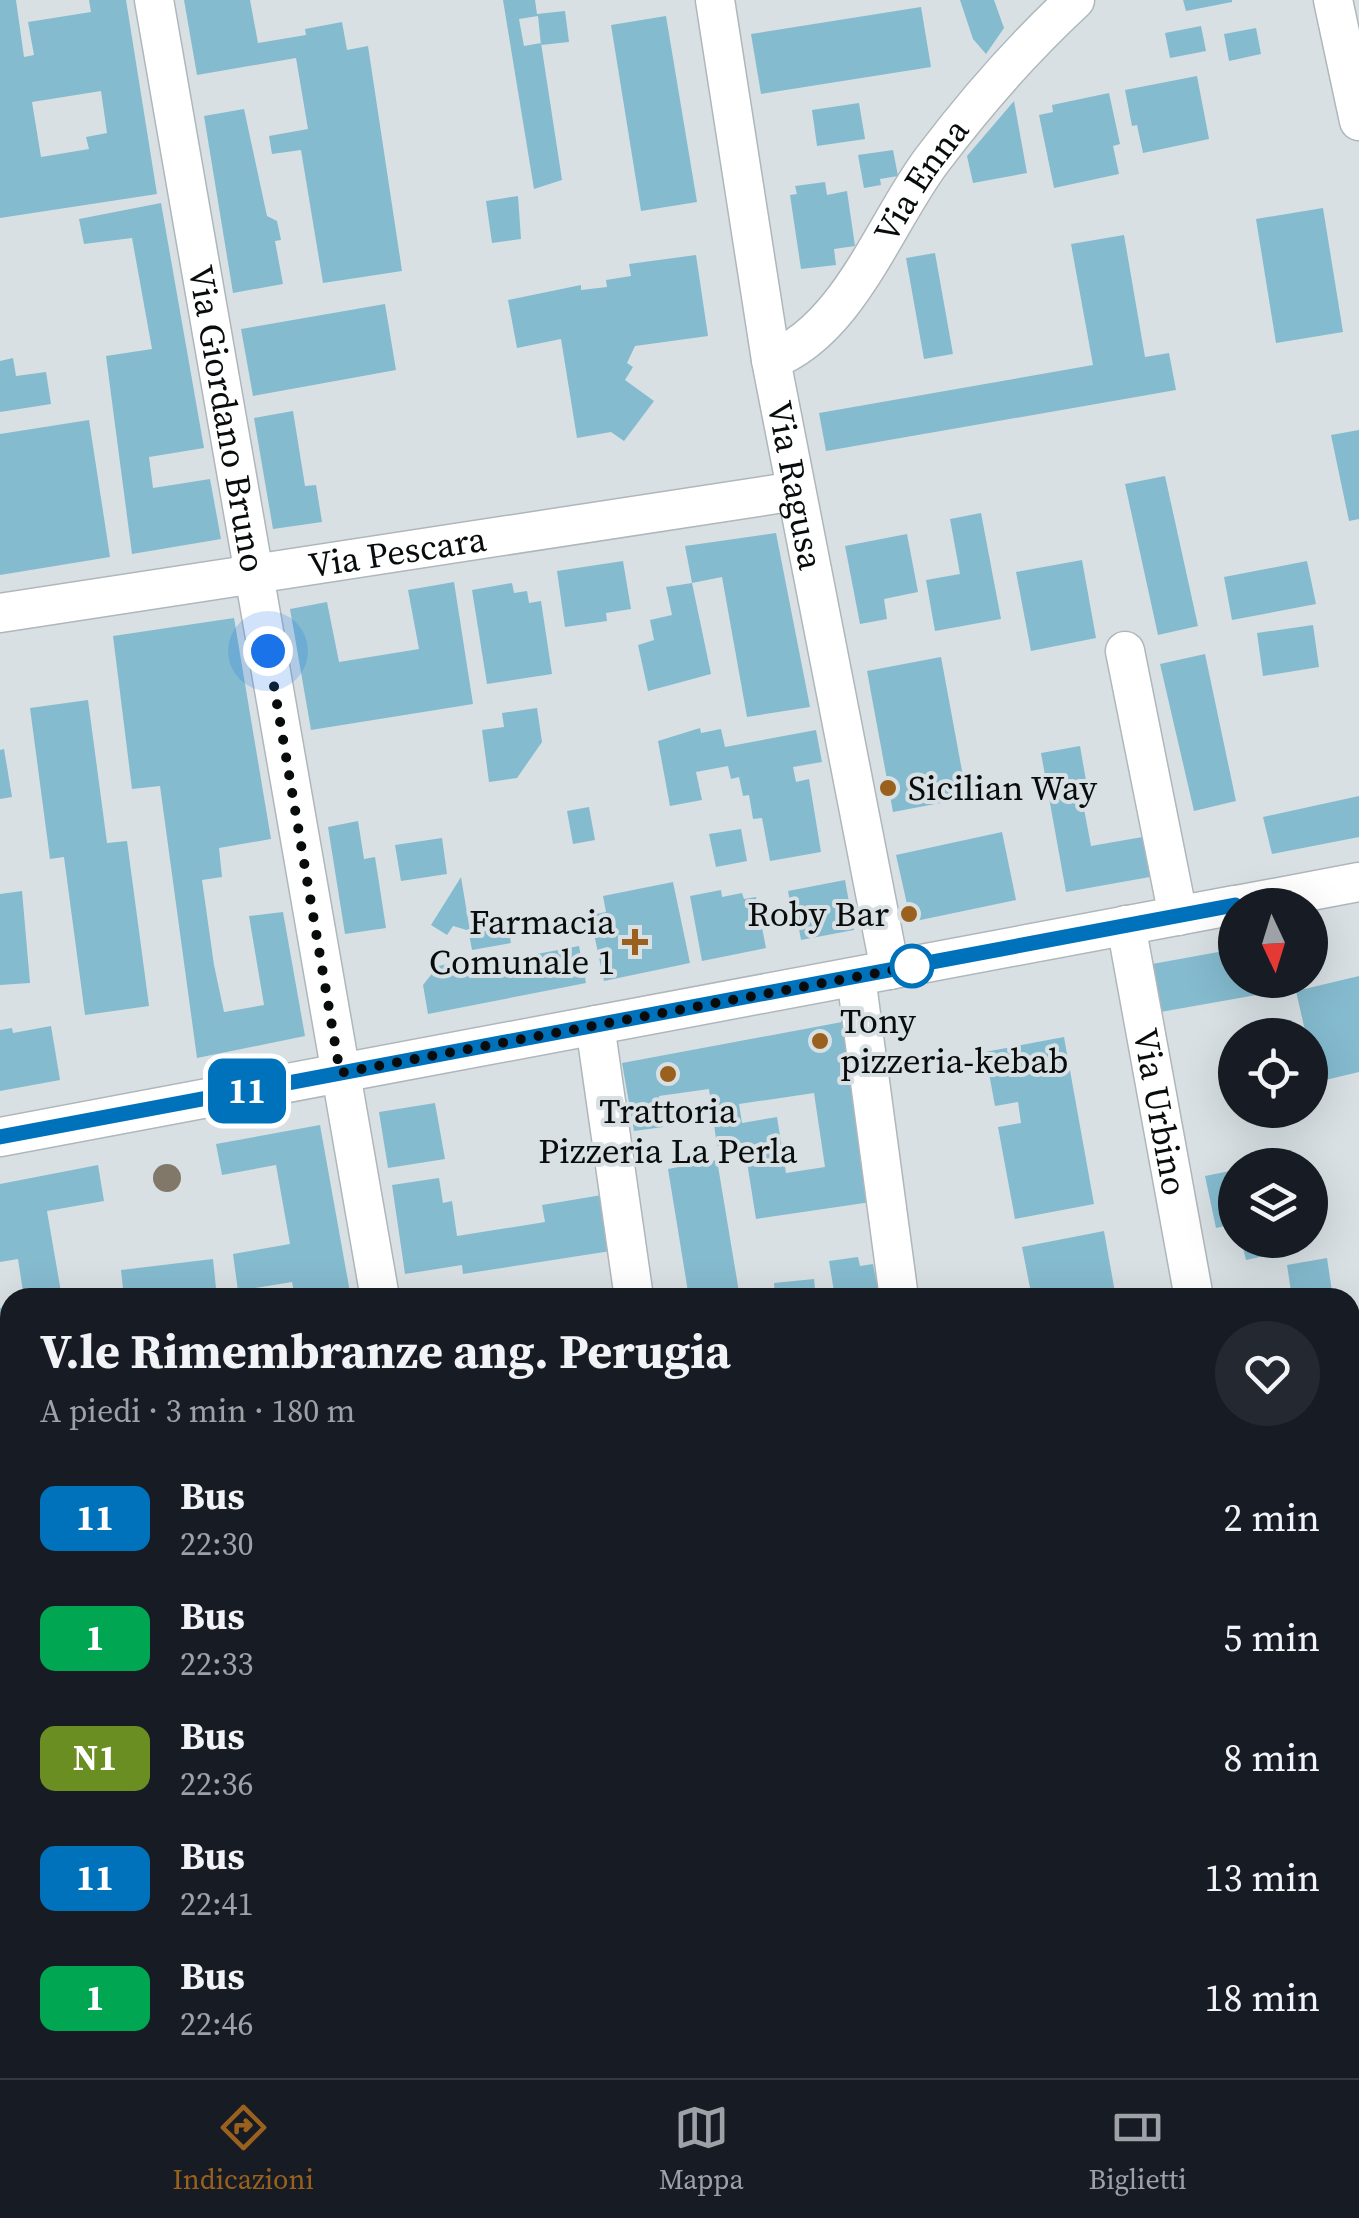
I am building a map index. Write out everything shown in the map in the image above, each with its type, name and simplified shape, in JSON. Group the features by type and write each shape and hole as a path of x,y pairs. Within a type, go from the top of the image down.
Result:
{"street":[{"name":"Via Giordano Bruno","path":"154,0 378,1288"},
{"name":"Via Ragusa","path":"714,0 873,974 899,1288"},
{"name":"Via Enna","path":"771,360 794,349 832,314 940,149 1014,61 1075,0"},
{"path":"1333,0 1359,121"},
{"name":"Via Pescara","path":"0,613 796,491"},
{"path":"1126,652 1178,916"},
{"path":"1327,888 1359,882"},
{"path":"0,1137 1218,908"},
{"name":"Via Urbino","path":"1126,926 1192,1288"},
{"path":"595,1025 633,1288"}],"building":[{"path":"0,0 16,0 24,57 34,55 28,22 91,12 89,0 126,0 157,194 0,218","holes":["101,91 107,133 86,137 89,149 41,157 32,102"]},
{"path":"184,0 250,0 258,43 306,35 305,29 342,22 347,50 368,46 402,271 323,283 301,150 272,154 269,136 308,129 296,58 197,75"},
{"path":"503,0 535,0 537,14 565,11 569,42 541,45 562,180 534,189","holes":["538,16 541,43 524,46 519,19"]},
{"path":"960,0 994,0 1004,28 986,54 973,39"},
{"path":"1183,0 1232,0 1232,2 1186,11"},
{"path":"921,7 931,67 761,94 751,34"},
{"path":"666,16 697,202 641,211 611,25"},
{"path":"1201,26 1206,51 1170,58 1165,33"},
{"path":"1256,28 1261,54 1229,61 1224,34"},
{"path":"1197,76 1209,139 1143,153 1137,125 1132,126 1125,90"},
{"path":"1109,93 1120,144 1113,146 1119,174 1054,188 1039,115 1053,112 1052,105"},
{"path":"1014,101 1027,173 973,183 967,156"},
{"path":"859,103 865,139 817,146 812,110"},
{"path":"244,109 267,216 277,221 281,240 275,241 283,284 233,293 204,116"},
{"path":"893,150 898,176 880,179 881,185 864,188 858,155"},
{"path":"825,182 827,195 847,191 855,246 834,249 836,265 801,269 790,195 797,194 795,186"},
{"path":"518,196 521,239 492,243 486,201"},
{"path":"161,203 204,448 149,457 153,488 210,479 221,539 132,554 106,356 152,349 132,238 84,244 79,219"},
{"path":"1323,208 1343,332 1276,343 1256,219"},
{"path":"1124,235 1145,357 1169,353 1176,390 826,451 819,413 1093,365 1071,244"},
{"path":"935,253 953,354 924,359 906,258"},
{"path":"696,255 708,336 635,346 627,363 633,367 625,380 654,401 624,441 611,432 577,438 561,339 517,348 508,300 581,285 581,290 607,287 606,280 631,276 629,264"},
{"path":"385,304 396,370 253,396 241,329"},
{"path":"13,358 16,376 46,372 51,404 0,412 0,361"},
{"path":"293,411 305,486 316,485 322,522 273,529 254,418"},
{"path":"89,420 110,557 0,575 0,434"},
{"path":"1359,430 1359,519 1349,521 1331,435"},
{"path":"1165,476 1198,626 1158,635 1125,484"},
{"path":"981,513 1001,619 935,631 926,580 960,574 950,519"},
{"path":"776,533 810,707 747,717 722,577 692,583 685,546"},
{"path":"907,534 918,592 884,599 887,619 860,624 845,546"},
{"path":"1082,560 1096,638 1031,651 1016,572"},
{"path":"623,561 631,609 606,613 607,621 565,627 557,571"},
{"path":"1307,561 1316,604 1232,620 1224,577"},
{"path":"454,582 473,704 311,730 290,609 327,602 339,662 419,649 408,590"},
{"path":"512,583 514,593 527,591 529,603 541,601 552,674 487,684 472,590"},
{"path":"692,583 711,674 648,691 638,645 654,640 650,620 672,615 666,587"},
{"path":"234,618 271,839 219,848 222,877 202,880 214,965 224,1012 264,1005 249,916 283,912 305,1036 197,1058 160,786 132,789 113,636"},
{"path":"1313,625 1319,667 1263,676 1257,633"},
{"path":"1205,654 1236,801 1194,811 1160,664"},
{"path":"941,657 967,798 893,812 867,671"},
{"path":"88,700 107,843 127,841 149,1006 85,1015 64,857 50,859 30,708"},
{"path":"537,708 542,742 517,778 489,782 482,730 504,727 502,713"},
{"path":"700,728 701,733 721,729 725,747 816,730 822,762 793,767 796,782 809,779 821,852 770,861 762,818 753,819 749,795 743,796 739,777 731,779 728,766 696,772 702,800 670,806 658,741"},
{"path":"1080,746 1088,792 1081,793 1091,846 1154,835 1161,875 1066,892 1041,753"},
{"path":"4,749 12,797 0,799 0,750"},
{"path":"1359,796 1359,837 1272,854 1263,817"},
{"path":"589,807 595,840 573,844 567,811"},
{"path":"358,821 364,859 375,857 386,928 345,934 328,827"},
{"path":"741,829 747,861 716,867 709,834"},
{"path":"1002,832 1016,900 911,922 896,855"},
{"path":"442,838 447,874 401,881 395,845"},
{"path":"461,877 470,931 453,926 447,935 431,925"},
{"path":"845,880 854,930 801,940 788,891"},
{"path":"673,882 690,963 604,981 590,915 606,912 603,896"},
{"path":"721,890 722,897 742,893 744,899 756,897 766,948 702,961 690,896"},
{"path":"22,891 30,983 0,985 0,894"},
{"path":"508,927 511,943 472,950 469,934"},
{"path":"579,946 586,983 428,1014 423,985 438,966 458,962 459,969"},
{"path":"1218,952 1218,998 1240,998 1149,1014 1141,966"},
{"path":"1359,976 1359,1072 1328,1079 1328,1018 1302,1018 1298,998 1328,998 1328,983"},
{"path":"842,1022 871,1202 756,1219 744,1143 717,1146 709,1089 659,1096 663,1127 634,1131 622,1063","holes":["814,1093 825,1167 786,1173 777,1117 742,1123 739,1104"]},
{"path":"51,1026 60,1080 0,1091 0,1030 12,1028 13,1033"},
{"path":"1064,1037 1094,1204 1015,1219 998,1127 1021,1123 1018,1102 995,1106 985,1052"},
{"path":"435,1103 445,1159 388,1168 379,1112"},
{"path":"320,1125 349,1288 293,1288 292,1282 238,1288 233,1254 290,1244 276,1165 222,1175 216,1144"},
{"path":"717,1160 738,1288 687,1288 668,1169"},
{"path":"98,1165 104,1201 47,1211 60,1288 22,1288 18,1259 0,1262 0,1184"},
{"path":"1218,1173 1218,1228 1216,1228 1205,1176"},
{"path":"439,1178 443,1203 452,1201 457,1236 545,1222 542,1205 608,1194 617,1250 463,1274 462,1265 405,1274 392,1185"},
{"path":"1104,1231 1114,1288 1030,1288 1022,1247"},
{"path":"858,1257 860,1266 873,1264 876,1280 883,1279 884,1288 833,1288 829,1261"},
{"path":"1327,1258 1332,1288 1290,1288 1287,1265"},
{"path":"213,1259 216,1288 123,1288 121,1270"},
{"path":"814,1279 815,1288 774,1288 774,1283"}],"bus line":[{"name":"11","path":"0,1137 1218,908"}],"place":[{"name":"Sicilian Way","path":"888,788"},
{"name":"Roby Bar","path":"909,914"},
{"name":"Farmacia Comunale 1","path":"635,942"},
{"name":"Tony pizzeria-kebab","path":"820,1041"},
{"name":"Trattoria Pizzeria La Perla","path":"668,1074"}],"route":[{"path":"268,651 340,1073 920,965 912,966"}]}
